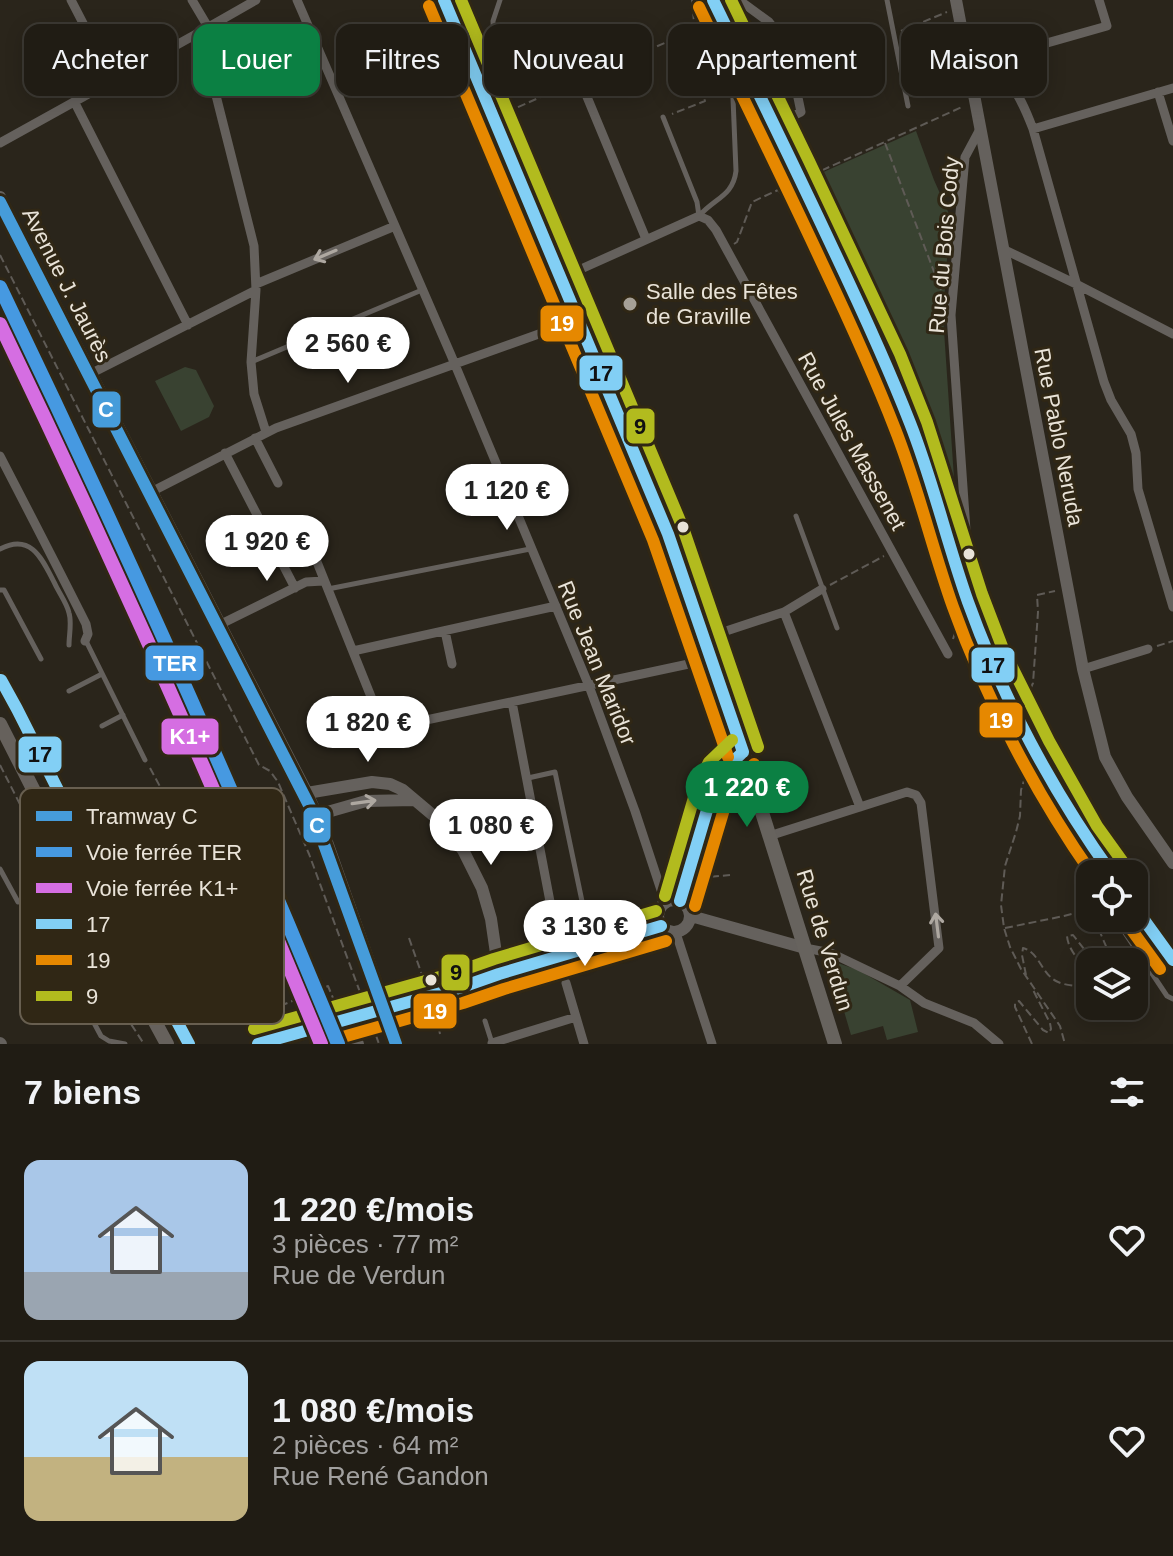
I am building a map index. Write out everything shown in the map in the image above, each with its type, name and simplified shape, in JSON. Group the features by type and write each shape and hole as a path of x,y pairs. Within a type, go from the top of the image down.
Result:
{"main road":[{"name":"Rue de Verdun","path":"444,0 668,534 743,752 835,1044"},
{"path":"0,680 56,788"},
{"path":"0,724 33,788"},
{"path":"156,1024 167,1044"},
{"path":"178,1024 189,1044"}],"street":[{"path":"71,0 83,24"},
{"path":"192,0 202,24"},
{"path":"214,24 256,0"},
{"name":"Rue Jean Maridor","path":"297,0 589,686 665,902"},
{"path":"713,0 885,360 912,427 988,655 1035,749 1084,835 1102,860"},
{"path":"739,0 771,24"},
{"path":"1047,43 1107,26 1099,0"},
{"name":"Rue Pablo Neruda","path":"957,3 961,24"},
{"path":"1033,129 1173,88"},
{"path":"1158,92 1173,141"},
{"path":"0,143 87,96"},
{"path":"219,96 254,246 256,287 251,362 254,394 266,432"},
{"path":"587,96 646,239"},
{"path":"775,125 801,112 798,96"},
{"name":"Rue Pablo Neruda","path":"974,96 1083,669 1105,757 1127,797 1173,863"},
{"path":"1019,96 1033,129 1104,382 1131,434 1136,453 1138,489 1173,607"},
{"path":"75,103 188,325"},
{"name":"Rue du Bois Cody","path":"968,559 951,315 965,157 980,129"},
{"name":"Avenue J. Jaurès","path":"0,197 307,793 398,1044"},
{"path":"561,278 699,216"},
{"name":"Rue Jules Massenet","path":"699,216 708,220 716,230 948,654"},
{"path":"90,374 256,287 395,226"},
{"path":"1003,249 1173,334"},
{"path":"151,492 266,432 578,320"},
{"path":"255,438 278,483"},
{"path":"225,453 295,588"},
{"path":"0,456 86,624 88,634 85,641"},
{"path":"299,525 315,557 384,729 712,659"},
{"path":"219,625 306,582 325,585"},
{"path":"705,638 784,612 822,589"},
{"path":"353,651 556,606"},
{"path":"784,612 860,807"},
{"path":"445,631 452,664"},
{"path":"1083,669 1148,649"},
{"path":"512,702 552,912"},
{"path":"680,901 713,790 722,772 743,752"},
{"path":"307,793 372,782 390,784 403,790 441,822 463,850 482,888 491,919 499,974"},
{"path":"769,836 907,792 916,795 921,803 939,948 900,986"},
{"path":"317,815 366,801 414,800"},
{"path":"680,901 687,905 691,916 686,927 676,933 669,932 661,926 659,910 665,902 680,901"},
{"path":"691,916 831,953 900,986 924,1003 974,1023 999,1044"},
{"path":"1148,925 1173,960"},
{"path":"258,1044 429,997 661,926"},
{"path":"676,933 712,1044"},
{"path":"566,983 584,1044"},
{"path":"492,1043 576,1017"},
{"path":"333,1023 358,1044"}],"lane":[{"path":"469,57 491,48 494,42 493,21 500,0"},
{"path":"887,0 908,106"},
{"path":"699,216 735,182 733,96"},
{"path":"663,117 697,202 699,216"},
{"path":"251,362 422,290"},
{"path":"796,516 837,628"},
{"path":"0,549 17,544 34,549 69,613 69,645"},
{"path":"325,585 532,548"},
{"path":"0,590 4,590 41,659"},
{"path":"85,641 145,760"},
{"path":"69,691 102,674"},
{"path":"102,726 123,715"},
{"path":"527,778 555,772 583,906 552,912"},
{"path":"1084,835 1089,860"},
{"path":"0,869 18,902"},
{"path":"1124,932 1167,996 1173,999"},
{"path":"485,1021 492,1043"},
{"path":"95,1024 101,1036 125,1044"}],"path":[{"path":"692,0 695,24"},
{"path":"885,39 957,3"},
{"path":"663,117 705,101 703,96"},
{"path":"727,250 737,242 752,202 778,190 785,199 806,192 821,185 816,173 975,101"},
{"path":"511,110 521,105"},
{"path":"884,142 951,315"},
{"path":"0,255 259,765 270,771 281,788"},
{"path":"822,589 892,552"},
{"path":"1018,715 1033,683 1037,595 1067,588"},
{"path":"948,654 967,599"},
{"path":"1148,649 1173,641"},
{"path":"1032,1044 1015,1003 1019,1001 1049,1033 1050,1023 1010,947 1001,905 1005,866 1020,816 1021,790 1035,749"},
{"path":"145,760 160,788"},
{"path":"0,765 20,805"},
{"path":"284,796 309,854 367,1012"},
{"path":"702,879 730,875"},
{"path":"1004,928 1076,913"},
{"path":"1076,956 1067,936 1073,935 1083,948"},
{"path":"409,938 422,975"},
{"path":"1065,1044 1060,1026 1027,978 1023,948 1033,952 1041,969 1056,982 1076,986"},
{"path":"296,973 305,996"},
{"path":"284,1004 328,986 338,1010"},
{"path":"284,1014 294,1033"},
{"path":"436,1015 440,1034"},
{"path":"371,1022 379,1044"},
{"path":"131,1024 144,1044"}],"green space":[{"path":"916,131 950,216 943,316 958,537 928,433 890,334 820,190 825,187 819,174"},
{"path":"185,367 196,370 214,406 209,417 181,431 155,381"},
{"path":"829,960 858,970 910,1000 918,1032 887,1040 883,1026 851,1035"}],"railway":[{"path":"0,325 124,592 209,788"},
{"path":"284,966 317,1044"}],"tram line":[{"name":"C","path":"0,202 312,811 396,1044"}],"rail line":[{"name":"TER","path":"0,287 89,474 230,788"},
{"name":"K1+","path":"0,324 213,788"},
{"name":"TER","path":"284,915 338,1044"},
{"name":"K1+","path":"284,955 321,1044"}],"transit line":[{"name":"17","path":"444,0 668,534 743,752"},
{"name":"9","path":"461,0 683,528 758,747"},
{"name":"17","path":"713,0 892,379 926,467 968,602 997,673 1049,777 1102,860"},
{"name":"9","path":"731,0 900,354 927,422 982,594 1003,649 1049,741 1097,826 1121,860"},
{"name":"19","path":"429,6 653,540 728,757"},
{"name":"19","path":"699,7 878,387 911,473 953,607 980,676 1032,779 1083,860"},
{"name":"17","path":"0,681 57,788"},
{"name":"9","path":"665,896 698,784 709,762 732,740"},
{"name":"17","path":"680,901 713,790 722,772 743,752"},
{"name":"19","path":"695,906 728,796 735,782 754,764"},
{"name":"9","path":"284,1021 656,911"},
{"name":"17","path":"1148,925 1173,960"},
{"name":"17","path":"258,1044 459,988 661,926"},
{"name":"19","path":"1133,932 1160,969"},
{"name":"19","path":"318,1044 666,941"},
{"name":"17","path":"178,1024 189,1044"},
{"name":"9","path":"254,1029 272,1024"}],"place":[{"name":"Salle des Fêtes de Graville","path":"630,304"}]}
